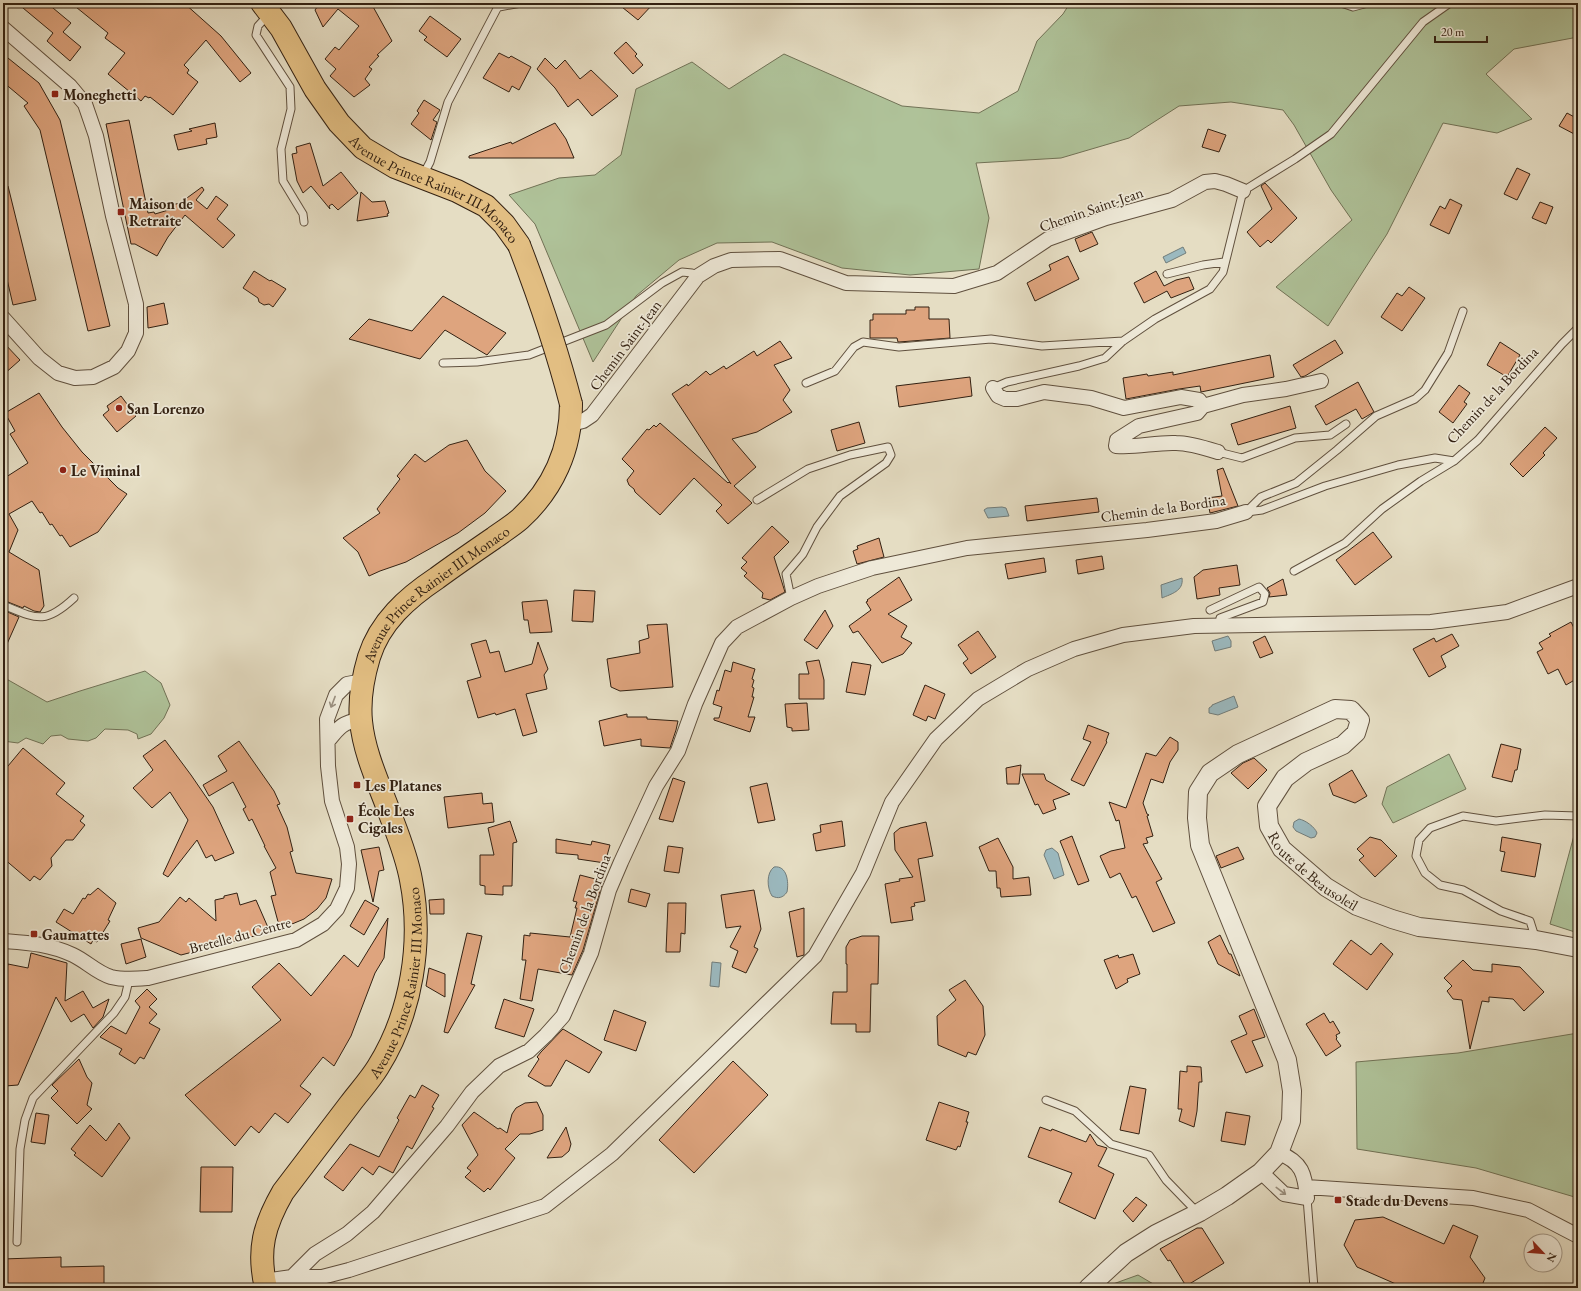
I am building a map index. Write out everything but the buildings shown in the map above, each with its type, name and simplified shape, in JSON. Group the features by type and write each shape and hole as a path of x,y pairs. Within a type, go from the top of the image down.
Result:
{"main road":[{"name":"Avenue Prince Rainier III Monaco","path":"265,1285 262,1259 265,1232 272,1212 283,1192 378,1067 392,1041 403,1010 413,972 416,940 416,917 411,879 404,853 364,739 361,719 363,681 370,655 382,630 412,595 520,520 539,498 555,475 566,448 571,414 564,379 538,298 519,245 504,224 486,206 457,191 395,167 364,148 339,123 315,89 281,28 266,8"}],"street":[{"path":"3,28 70,86 85,104 96,136 113,216 136,304 136,333 128,351 114,367 93,377 75,378 58,373 40,358 3,318"},
{"name":"Chemin Saint-Jean","path":"571,414 583,421 592,415 698,276 714,266 731,260 780,259 846,283 954,286 997,273 1048,239 1106,218 1172,200 1205,182 1215,181 1243,191"},
{"path":"1218,452 1176,442 1131,447 1116,446 1117,440 1139,426 1197,413 1203,406 1243,395 1286,389 1321,381"},
{"path":"993,388 998,396 1005,399 1017,399 1044,392 1091,398 1124,408 1181,397 1200,400 1203,406"},
{"name":"Chemin de la Bordina","path":"292,1277 316,1254 347,1234 373,1212 447,1126 472,1092 499,1066 529,1051 563,1016 591,953 609,890 621,862 656,786 678,751 695,704 722,643 737,627 791,598 818,586 872,568 967,548 1216,521 1246,512"},
{"path":"265,1285 292,1277 322,1277 349,1270 545,1206 612,1154 815,956 863,873 892,802 936,739 978,699 1028,669 1074,649 1123,635 1194,626 1431,622 1507,612 1578,586"},
{"name":"Bretelle du Centre","path":"3,941 35,943 50,946 74,955 110,976 129,980 148,978 296,940 323,924 338,909 347,888 349,864 347,847 332,801 328,766 327,719 336,695 347,684 363,681"},
{"name":"Route de Beausoleil","path":"1279,1153 1291,1121 1292,1091 1287,1060 1200,845 1197,818 1198,792 1210,773 1238,754 1335,709 1351,710 1360,720 1356,733 1343,745 1306,762 1285,778 1267,806 1269,826 1282,849 1326,887 1357,906 1392,920 1419,927 1536,940"},
{"path":"328,740 339,727 349,722 361,719"},
{"path":"1536,940 1578,948"},
{"path":"1088,1288 1126,1253 1156,1234 1228,1196 1261,1172 1279,1153 1290,1157 1302,1170 1306,1192"},
{"path":"1261,1172 1284,1194 1306,1192 1473,1198 1528,1210 1578,1236"}],"lane":[{"path":"422,178 430,162 448,102 491,17 499,5 521,3"},
{"path":"1341,3 1353,7 1368,3"},
{"path":"993,388 1006,382 1079,366 1105,358 1123,341 1156,319 1210,289 1222,272 1243,191 1295,159 1331,134 1423,22 1450,3"},
{"path":"266,8 258,26 256,35 290,87 291,109 281,149 283,181 303,214 304,222"},
{"path":"1167,274 1202,265 1224,262"},
{"name":"Chemin Saint-Jean","path":"444,363 477,362 529,355 606,325 662,283 682,272 692,273 698,276"},
{"path":"1246,512 1262,497 1296,483 1376,416 1415,399 1425,390 1448,353 1463,311"},
{"name":"Chemin de la Bordina","path":"1246,512 1262,510 1325,486 1398,465 1435,458 1454,461 1478,440 1562,344 1578,328"},
{"path":"806,383 835,371 854,347 863,342 899,347 991,339 1042,346 1123,341"},
{"path":"1218,452 1242,458 1294,438 1330,435 1346,424"},
{"path":"757,500 808,469 850,455 888,447 891,455 886,463 840,496 817,527 803,554 786,574 791,598"},
{"path":"1294,571 1345,543 1382,509 1421,481 1454,461"},
{"path":"1210,610 1259,587 1265,594 1263,602 1220,618 1219,626"},
{"path":"3,605 27,615 47,617 62,610 74,598"},
{"path":"1536,940 1530,921 1501,911 1463,890 1440,885 1425,873 1416,856 1419,840 1430,828 1463,816 1496,821 1545,815 1578,816"},
{"path":"17,1242 20,1149 25,1120 33,1098 114,1013 125,997 129,980"},
{"path":"1046,1100 1075,1110 1110,1144 1149,1154 1166,1180 1197,1212 1200,1212"},
{"path":"1306,1192 1314,1288"}],"green space":[{"path":"1070,3 1578,3 1578,37 1514,49 1486,74 1532,119 1497,133 1443,123 1387,234 1328,326 1276,287 1352,220 1331,190 1294,125 1283,110 1231,102 1179,106 1129,138 1061,158 976,163 989,218 979,269 910,275 842,268 772,242 717,243 679,260 636,296 593,362 535,224 509,195 559,178 595,175 621,155 636,89 692,62 729,89 784,54 902,106 979,113 1018,91 1037,41 1063,14"},
{"path":"145,671 161,683 170,705 164,718 151,734 138,739 137,734 128,730 105,729 96,738 88,741 68,739 61,735 51,736 43,744 26,738 18,743 3,741 3,677 47,702"},
{"path":"1449,754 1466,789 1393,823 1382,804 1387,787"},
{"path":"1576,828 1578,828 1578,933 1550,924"},
{"path":"1578,1033 1578,1198 1476,1168 1357,1149 1356,1062 1458,1053"},
{"path":"1138,1275 1160,1288 1110,1288 1113,1284"}],"water":[{"path":"1183,247 1186,253 1166,263 1163,257"},
{"path":"987,508 1006,508 1009,516 988,518 984,510"},
{"path":"1182,578 1179,589 1162,598 1161,585"},
{"path":"1228,636 1231,641 1231,647 1215,651 1212,641"},
{"path":"1234,696 1238,707 1218,715 1209,713 1209,708 1212,705"},
{"path":"1299,819 1307,822 1314,828 1317,833 1315,837 1311,838 1296,831 1293,827 1294,822"},
{"path":"1052,848 1058,853 1064,875 1054,879 1044,855 1046,850"},
{"path":"774,867 782,869 786,875 788,884 787,892 784,896 772,896 769,889 768,881 771,870"},
{"path":"712,962 721,963 719,987 710,986"}],"place":[{"name":"Moneghetti","path":"55,94"},
{"name":"Maison de Retraite","path":"121,212"},
{"name":"San Lorenzo","path":"119,408"},
{"name":"Le Viminal","path":"63,470"},
{"name":"Les Platanes","path":"357,785"},
{"name":"École Les Cigales","path":"350,819"},
{"name":"Gaumattes","path":"34,934"},
{"name":"Stade du Devens","path":"1338,1200"}]}
